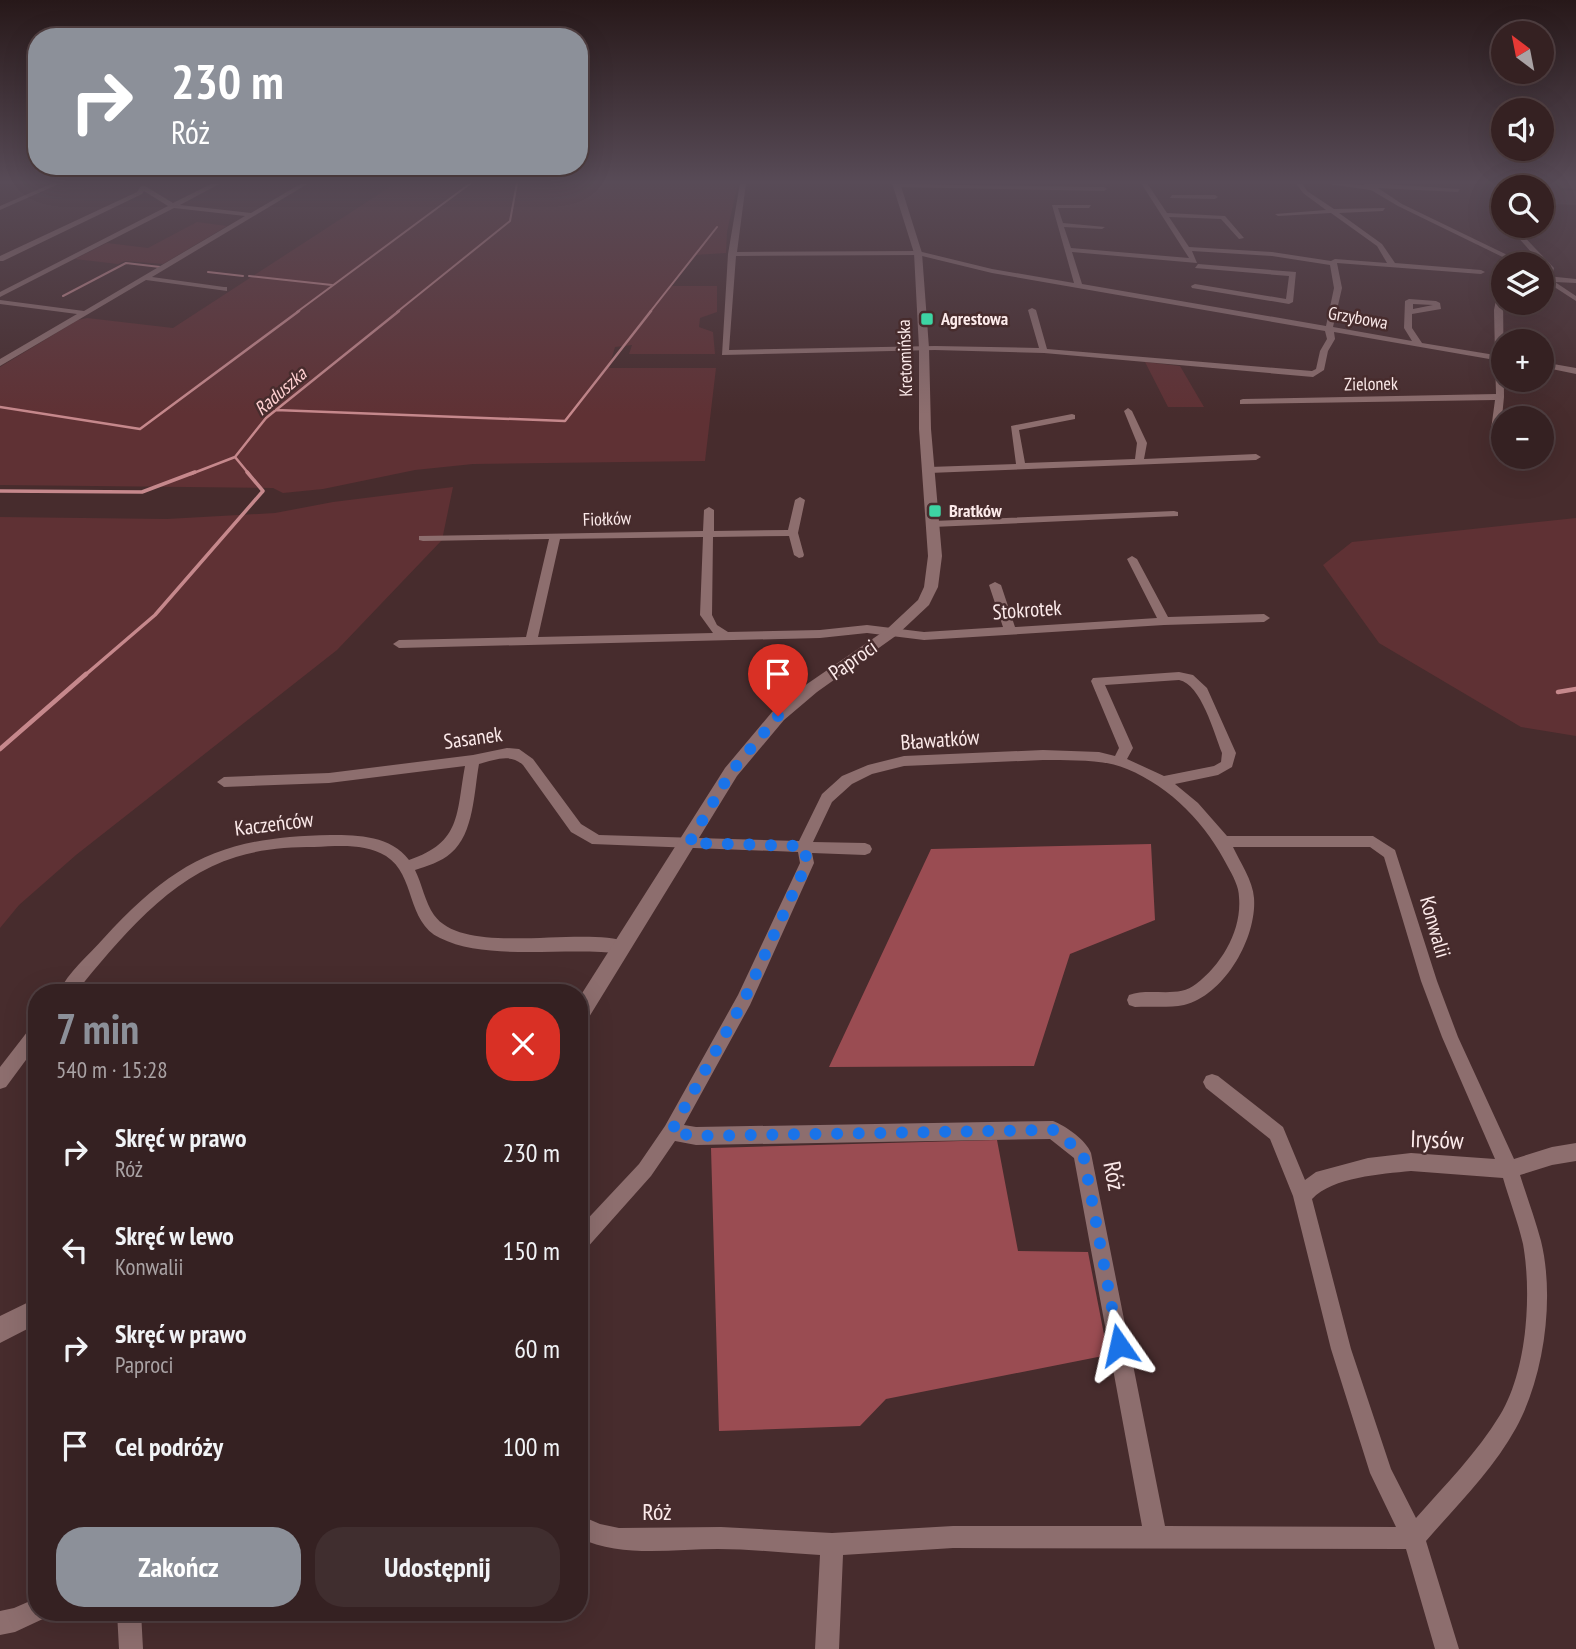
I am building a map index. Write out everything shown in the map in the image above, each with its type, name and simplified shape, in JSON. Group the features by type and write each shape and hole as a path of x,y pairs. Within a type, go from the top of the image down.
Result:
{"street":[{"path":"0,295 68,260"},
{"path":"0,363 176,260"},
{"path":"732,260 725,354 924,348 1044,351 1312,374 1320,370 1324,351 1331,339 1329,329 1338,288 1334,262"},
{"name":"Kretomińska","path":"918,260 924,348 925,429 932,494"},
{"name":"Grzybowa","path":"947,260 992,271 1491,357"},
{"path":"1071,260 1079,286"},
{"path":"1166,260 1293,274 1289,302 1195,286"},
{"path":"1188,304 1195,286 1195,260"},
{"path":"1318,260 1481,272"},
{"path":"1389,260 1392,265"},
{"path":"145,278 224,289"},
{"path":"1554,278 1576,281"},
{"path":"1554,284 1576,299"},
{"path":"0,302 85,313"},
{"path":"1032,310 1044,351"},
{"path":"1408,312 1406,325 1419,344"},
{"path":"1554,367 1576,371"},
{"path":"1499,406 1500,392"},
{"name":"Zielonek","path":"1243,401 1500,397"},
{"path":"1128,411 1142,443 1139,461"},
{"path":"1021,466 1014,428 1072,417"},
{"path":"929,470 1256,457"},
{"name":"Paproci","path":"588,1002 731,772 778,716 812,688 892,632 924,602 932,587 935,556 932,494"},
{"path":"799,555 793,533 800,500"},
{"path":"709,510 706,615 713,627 725,636"},
{"path":"933,524 1174,513"},
{"name":"Fiołków","path":"423,538 793,533"},
{"path":"531,640 555,538"},
{"path":"1132,559 1164,621"},
{"path":"995,585 1010,630"},
{"name":"Stokrotek","path":"892,632 924,636 1164,621 1264,618"},
{"path":"399,644 820,634 867,629 892,632"},
{"path":"1119,761 1126,748 1097,681 1179,676 1189,678 1201,688 1213,714 1229,753 1227,764 1218,770 1163,781"},
{"name":"Sasanek","path":"224,782 329,778 473,760 507,753 519,754 528,762 576,828 597,840 689,843"},
{"name":"Bławatków","path":"804,846 827,798 847,780 868,770 904,761 1077,754 1119,761 1163,781 1193,807 1223,842 1248,895 1247,918 1232,957 1201,990 1183,998 1135,1000"},
{"path":"473,760 459,826 450,845 435,855 406,867 420,906 430,920 441,932 484,943 584,943 623,947"},
{"name":"Kaczeńców","path":"74,984 148,901 192,868 226,853 249,846 308,840 359,841 382,846 406,867"},
{"name":"Konwalii","path":"1223,842 1359,841 1373,842 1391,854 1429,981 1450,1037 1509,1169"},
{"path":"689,843 865,849"},
{"path":"588,1232 645,1170 671,1132 744,1000 770,945 807,863 804,846"},
{"path":"0,1081 28,1044"},
{"path":"1212,1082 1277,1133 1302,1196 1341,1349 1381,1473 1414,1538 1447,1649"},
{"name":"Róż","path":"671,1132 696,1136 1053,1130 1083,1153 1156,1538"},
{"name":"Irysów","path":"1302,1196 1317,1181 1368,1167 1411,1162 1509,1169 1576,1152"},
{"path":"1414,1538 1487,1452 1509,1420 1528,1375 1538,1297 1532,1242 1509,1169"},
{"path":"0,1330 28,1315"},
{"name":"Róż","path":"588,1530 619,1539 721,1538 832,1544 953,1537 1414,1538"},
{"path":"827,1649 832,1544"},
{"path":"0,1623 28,1614"},
{"path":"129,1621 131,1649"}],"shaded area":[{"path":"83,260 170,260 163,264 125,261 118,264"},
{"path":"278,260 690,260 669,286 717,286 717,312 700,318 699,327 713,332 715,354 629,354 632,345 615,347 609,368 716,368 705,461 473,464 415,470 323,489 283,493 273,488 0,485 0,367 78,320 87,318 173,328"},
{"path":"1145,362 1180,366 1204,407 1168,407"},
{"path":"453,487 442,540 337,650 76,855 19,905 0,928 0,517 167,519 275,513 333,502"},
{"path":"1576,518 1576,736 1521,727 1379,643 1323,565 1352,542"},
{"path":"1151,844 1155,920 1070,954 1034,1066 829,1067 931,849"},
{"path":"997,1140 1018,1251 1088,1252 1108,1355 886,1399 860,1426 719,1431 711,1148"}],"waterway":[{"path":"297,312 367,260"},
{"name":"Raduszka","path":"397,312 462,260"},
{"path":"650,312 691,260"},
{"path":"63,296 126,263 160,267"},
{"path":"208,272 243,276"},
{"path":"249,276 332,285"},
{"path":"0,407 140,429 299,311"},
{"name":"Raduszka","path":"235,457 266,418 399,311"},
{"path":"276,410 565,421 651,311"},
{"path":"191,474 235,457"},
{"name":"Raduszka","path":"235,457 249,474"},
{"path":"0,491 142,492 195,472"},
{"name":"Raduszka","path":"84,676 155,615 263,491 247,472"},
{"name":"Raduszka","path":"0,749 86,674"},
{"path":"1558,692 1576,689"}],"place":[{"name":"Agrestowa","path":"927,319"},
{"name":"Bratków","path":"935,511"}],"route":[{"path":"778,716 731,772 689,843 804,846 807,863 744,1000 671,1132 696,1136 1053,1130 1083,1153 1119,1345"}]}
